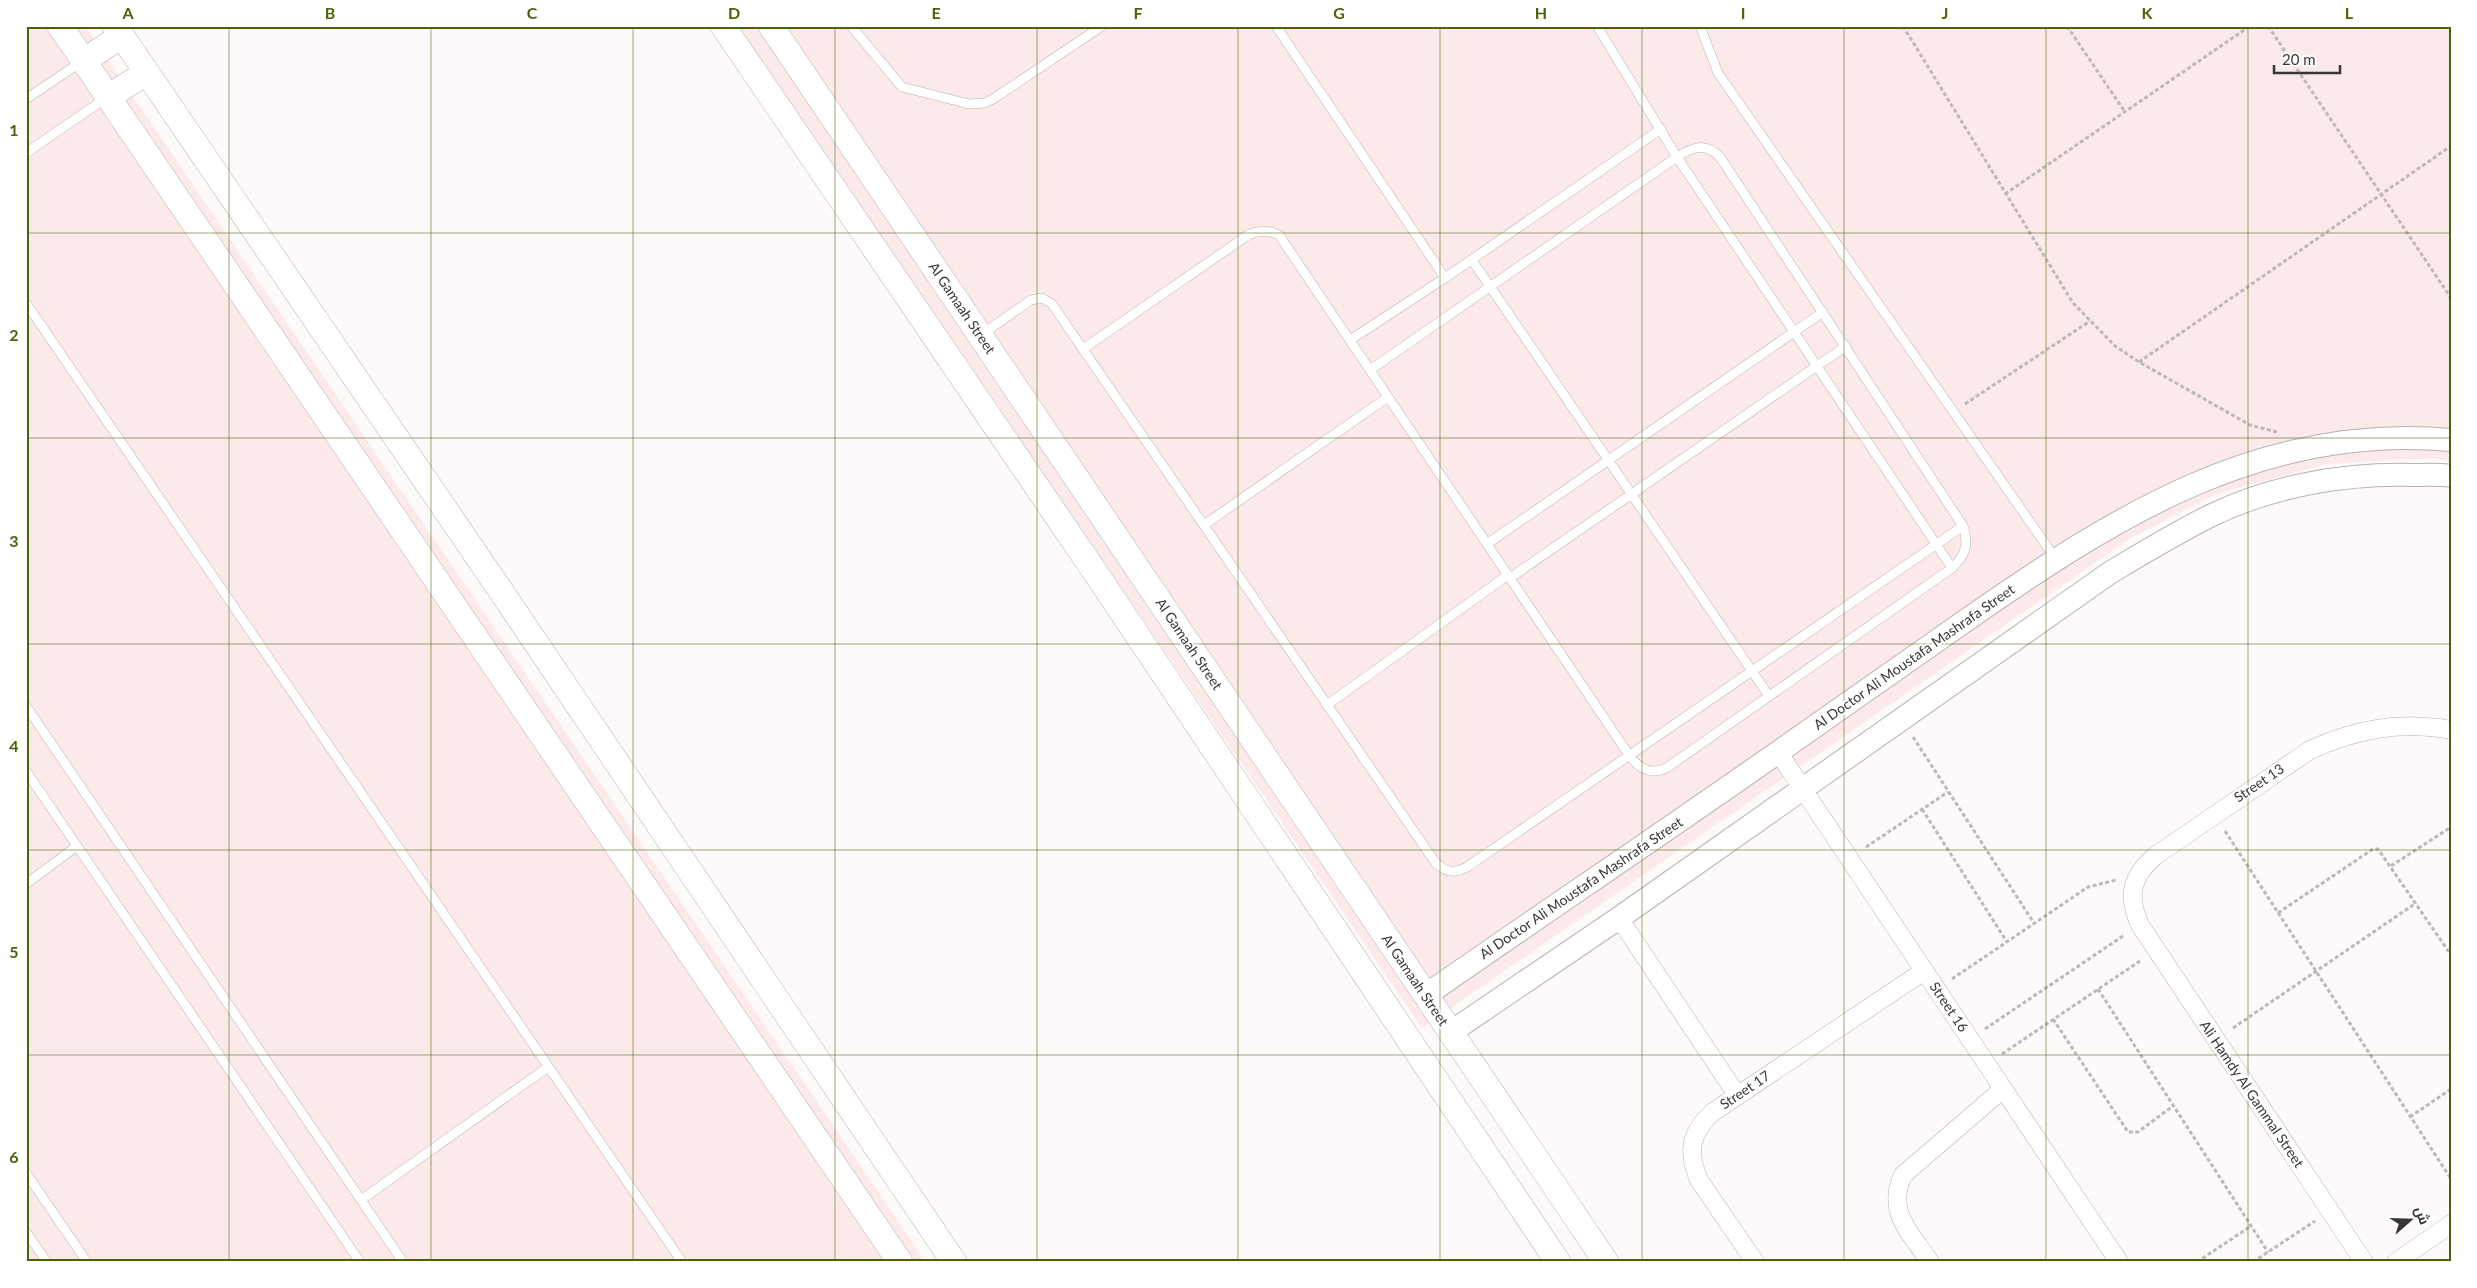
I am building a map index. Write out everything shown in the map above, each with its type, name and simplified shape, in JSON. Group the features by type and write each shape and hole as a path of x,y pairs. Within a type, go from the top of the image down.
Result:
{"main road":[{"path":"60,26 900,1262"},
{"path":"723,26 1097,576 1558,1262"},
{"name":"Al Gamaah Street","path":"771,26 1606,1262"},
{"path":"84,60 118,31 505,597 954,1262"},
{"path":"108,97 146,73"},
{"path":"1097,576 1128,554"}],"street":[{"name":"Al Doctor Ali Moustafa Mashrafa Street","path":"1426,994 1778,752 2055,558 2147,506 2202,480 2255,460 2319,445 2379,438 2451,440"},
{"path":"1451,1032 1619,918 2111,572 2212,515 2266,495 2313,482 2382,474 2451,476"},
{"name":"Street 13","path":"2135,880 2143,866 2214,814 2310,750 2337,737 2366,729 2396,725 2427,726 2451,730"},
{"name":"Street 16","path":"1778,752 2119,1262"},
{"path":"2135,880 2132,895 2133,911 2140,926"},
{"path":"1619,918 1737,1095"},
{"name":"Ali Hamdy Al Gammal Street","path":"2140,926 2364,1262"},
{"name":"Street 17","path":"1755,1262 1699,1180 1693,1166 1691,1151 1694,1136 1702,1122 1737,1095 1924,971"},
{"path":"1930,1262 1899,1216 1896,1202 1897,1188 1903,1175 2003,1088"},
{"path":"2396,1262 2451,1224"}],"lane":[{"path":"852,27 902,87 976,104 993,99 1102,26"},
{"path":"1276,26 1445,278"},
{"path":"1597,26 1662,129 1677,157 1952,568"},
{"path":"1700,26 1718,73 2055,558"},
{"path":"26,99 84,60"},
{"path":"26,153 108,97"},
{"path":"1350,340 1472,260 1662,129"},
{"path":"1083,350 1248,235 1259,231 1271,231 1279,235 1628,755 1642,769 1660,771 1952,568 1961,560 1966,549 1967,537 1964,526 1720,157 1713,150 1704,146 1694,147 1677,157 1370,370"},
{"path":"1472,260 1769,696"},
{"path":"980,336 1031,300 1042,298 1052,304 1435,862 1450,872 1459,871 1467,867 1964,526"},
{"path":"26,303 682,1262"},
{"path":"1487,544 1823,312"},
{"path":"1327,705 1509,576 1846,346"},
{"path":"1204,525 1388,397"},
{"path":"26,706 402,1262"},
{"path":"26,771 360,1262"},
{"path":"26,884 77,846"},
{"path":"361,1200 548,1067"},
{"path":"26,1173 87,1262"},
{"path":"26,1232 47,1262"}],"path":[{"path":"1903,26 2073,303 2115,346 2139,362 2250,424 2284,434"},
{"path":"2067,26 2125,112"},
{"path":"2005,194 2250,26"},
{"path":"2268,26 2451,298"},
{"path":"2139,362 2451,146"},
{"path":"1954,412 2090,321"},
{"path":"1902,720 2034,923"},
{"path":"1849,858 1948,792"},
{"path":"1922,809 2007,942"},
{"path":"2214,814 2451,1179"},
{"path":"2391,866 2451,827"},
{"path":"2278,913 2374,850 2380,850 2449,948 2451,955"},
{"path":"1937,989 2088,887 2112,881 2135,880"},
{"path":"2216,1040 2416,903"},
{"path":"1970,1039 2140,926"},
{"path":"1987,1064 2156,950"},
{"path":"2098,989 2268,1252"},
{"path":"2053,1019 2128,1132 2138,1132 2174,1106"},
{"path":"2410,1117 2451,1088"},
{"path":"2253,1262 2330,1211"},
{"path":"2197,1262 2251,1226"}],"shaded area":[{"path":"26,26 85,26 926,1262 26,1262"},
{"path":"738,26 2451,26 2451,461 2432,458 2327,464 2216,494 2131,538 1422,1028"}]}
